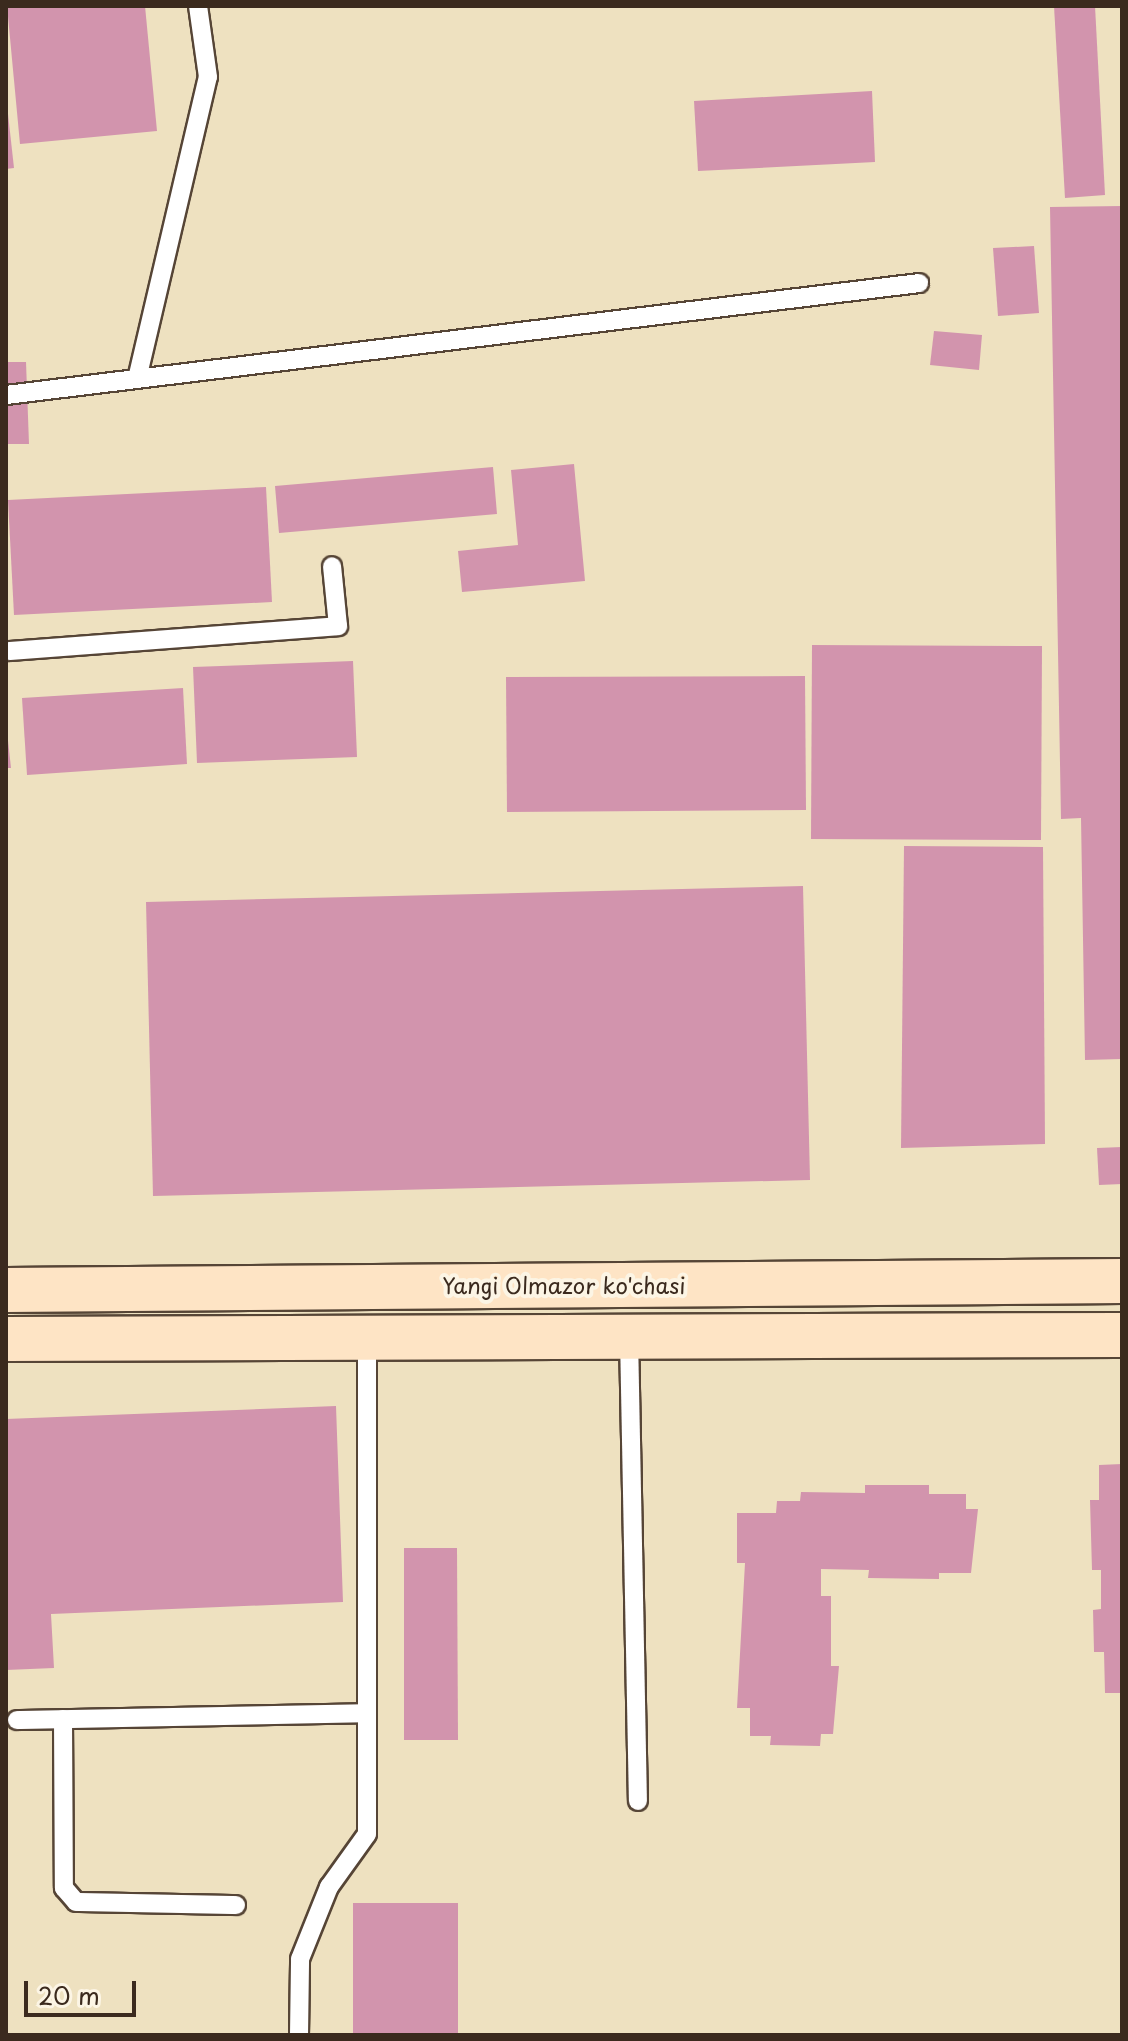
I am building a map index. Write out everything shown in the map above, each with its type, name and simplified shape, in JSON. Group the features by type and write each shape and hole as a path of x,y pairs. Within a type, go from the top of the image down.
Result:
{"main road":[{"name":"Yangi Olmazor ko'chasi","path":"6,1290 1122,1281"},
{"path":"6,1339 1122,1335"}],"lane":[{"path":"137,379 208,77 198,6"},
{"path":"6,395 919,283"},
{"path":"9,651 338,626 332,566"},
{"path":"629,1336 638,1801"},
{"path":"299,2035 300,1959 329,1887 367,1834 367,1337"},
{"path":"17,1720 367,1713"},
{"path":"63,1719 64,1888 76,1902 236,1905"}],"building":[{"path":"7,6 145,6 157,131 20,144"},
{"path":"1054,6 1095,6 1105,195 1065,198"},
{"path":"872,91 875,162 698,171 694,101"},
{"path":"6,115 14,168 6,169"},
{"path":"1122,206 1122,1059 1085,1060 1081,818 1061,819 1050,207"},
{"path":"1034,246 1039,313 998,316 993,248"},
{"path":"934,331 982,335 979,370 930,365"},
{"path":"6,362 26,362 29,444 6,444"},
{"path":"574,464 585,581 462,592 458,551 518,545 511,470"},
{"path":"493,467 497,514 279,533 275,486"},
{"path":"266,487 272,602 14,615 8,500"},
{"path":"812,645 1042,646 1041,840 811,839"},
{"path":"353,661 357,757 197,763 193,667"},
{"path":"805,676 806,810 507,812 506,677"},
{"path":"183,688 187,764 27,775 22,698"},
{"path":"6,722 11,768 6,768"},
{"path":"904,846 1043,847 1045,1144 901,1148"},
{"path":"803,886 810,1180 153,1196 146,902"},
{"path":"1122,1147 1122,1184 1099,1185 1097,1148"},
{"path":"336,1406 343,1602 51,1614 54,1668 6,1670 6,1419"},
{"path":"1122,1464 1122,1693 1105,1693 1104,1652 1094,1652 1093,1610 1101,1609 1101,1570 1092,1570 1090,1500 1099,1500 1099,1465"},
{"path":"865,1485 929,1485 929,1494 966,1494 966,1509 978,1509 971,1573 939,1573 939,1579 868,1578 869,1570 821,1569 821,1596 831,1596 831,1666 839,1666 833,1734 821,1734 820,1746 770,1745 771,1736 750,1736 750,1708 737,1708 745,1563 737,1563 737,1513 776,1513 777,1501 800,1501 801,1492 865,1493"},
{"path":"404,1548 457,1548 458,1740 404,1740"},
{"path":"353,1903 458,1903 458,2035 353,2035"}]}
